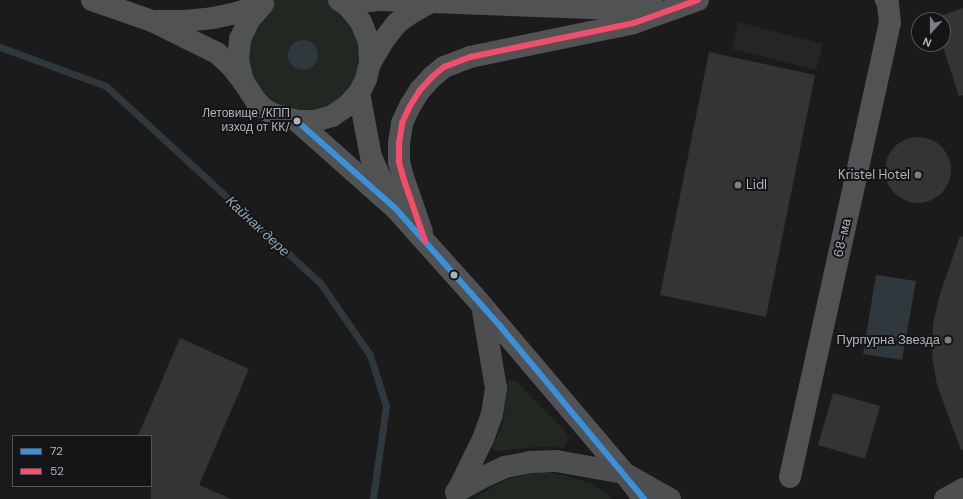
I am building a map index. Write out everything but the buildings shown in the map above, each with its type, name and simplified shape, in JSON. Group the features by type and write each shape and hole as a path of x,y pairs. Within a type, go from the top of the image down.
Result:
{"highway":[{"path":"454,496 483,439 492,414 496,388 482,306"},
{"path":"454,496 479,479 505,467 530,462 556,461 624,473 670,499"},
{"path":"945,499 963,489"}],"street":[{"path":"92,0 152,20 217,53 232,67 256,101 264,109 280,117 297,121 315,121 332,116 346,106 359,93 366,79 370,63 383,41 397,23 433,1"},
{"path":"343,3 381,0 433,1 638,10 692,2"},
{"name":"68-ма","path":"790,477 890,23 888,3 886,0"},
{"path":"152,20 185,21 213,18 266,2"},
{"path":"243,81 238,60 240,39 249,20 266,2"},
{"path":"425,241 399,162 399,143 402,123 410,106 420,90 432,77 444,68 470,57 634,23 692,2"},
{"path":"343,3 361,22 369,42 370,63"},
{"path":"359,93 371,157 395,208"},
{"path":"297,121 395,208 482,306 624,473 644,499"}],"shaded area":[{"path":"270,0 339,0 370,63 332,116 264,109 240,39"},
{"path":"738,22 823,44 816,70 732,49"},
{"path":"303,40 314,44 318,55 314,66 303,70 292,66 288,55 292,44"},
{"path":"876,275 916,281 902,360 863,354"},
{"path":"512,380 517,382 566,432 568,439 567,444 562,448 545,446 494,452 493,446 503,423 508,382"},
{"path":"538,471 568,476 593,484 608,494 612,499 473,499 504,480"}],"waterway":[{"name":"Кайнак дере","path":"0,47 106,86 321,284 370,355 386,406 373,499"}],"transit line":[{"name":"52","path":"425,241 399,162 399,143 402,123 410,106 420,90 432,77 444,67 470,57 634,23 698,0"},
{"name":"72","path":"297,121 395,208 500,326 644,499"}],"place":[{"name":"Летовище /КПП изход от КК/","path":"297,121"},
{"name":"Kristel Hotel","path":"918,175"},
{"name":"Lidl","path":"738,185"},
{"name":"Пурпурна Звезда","path":"948,340"}]}
